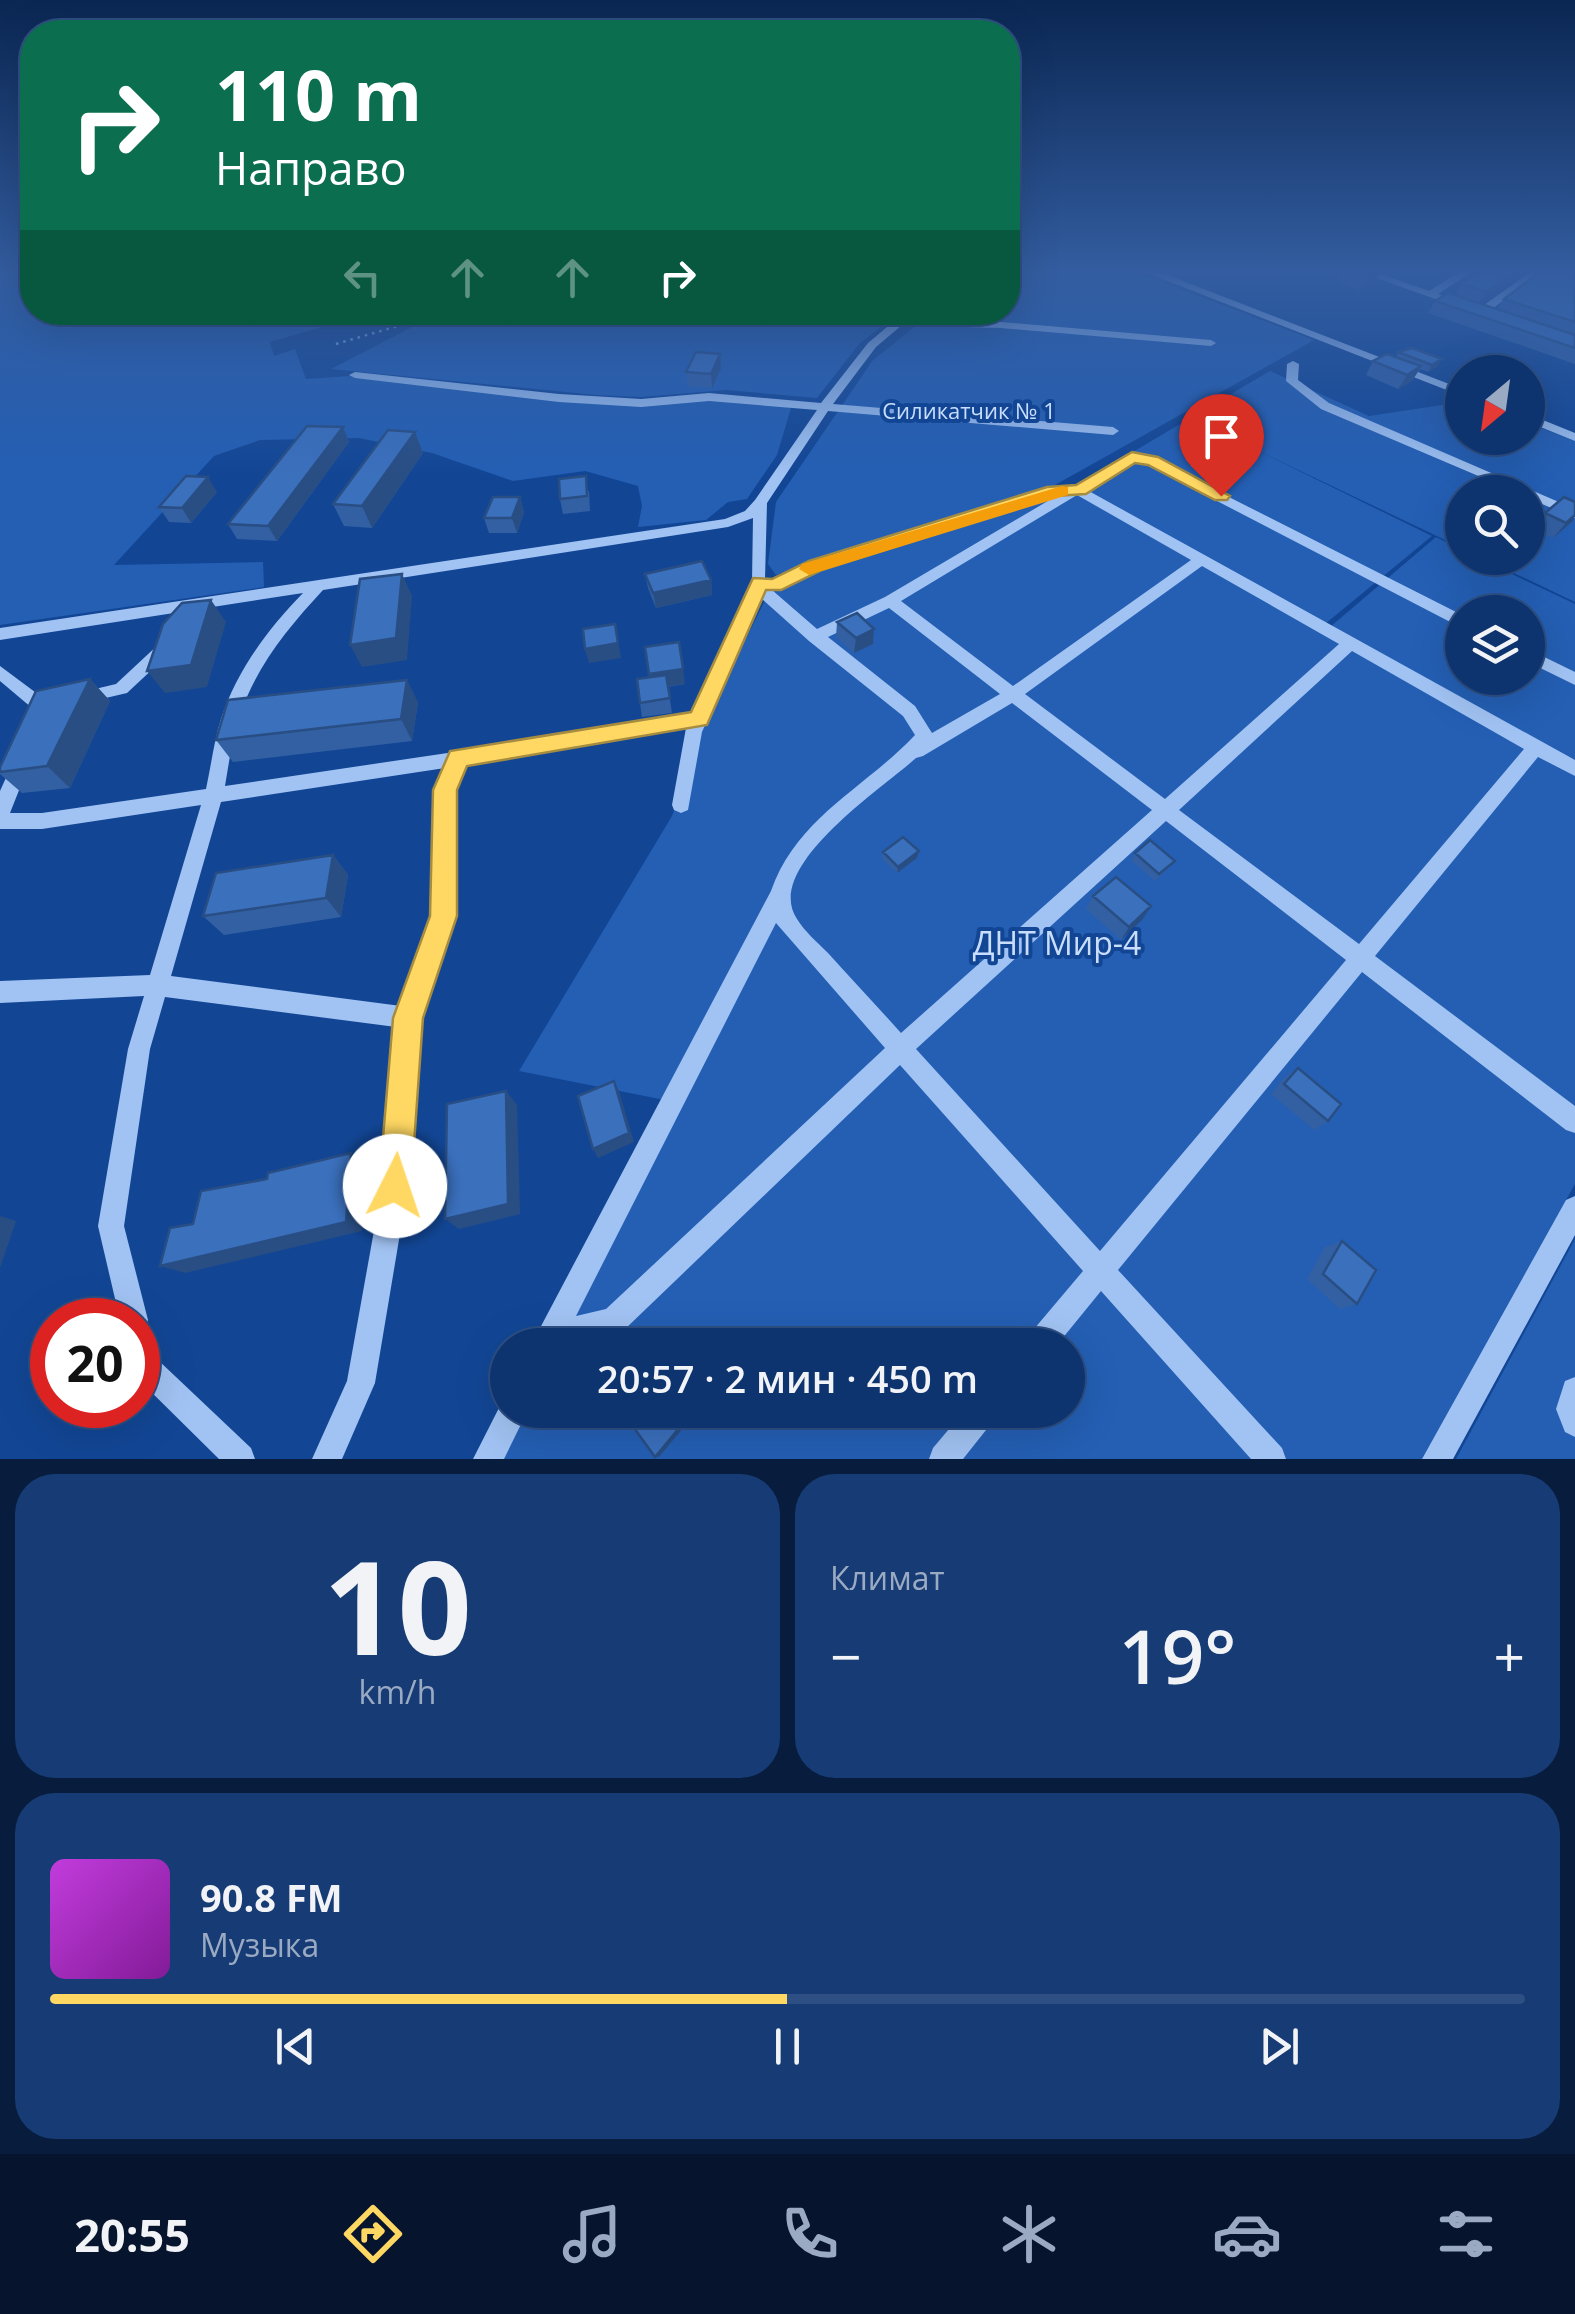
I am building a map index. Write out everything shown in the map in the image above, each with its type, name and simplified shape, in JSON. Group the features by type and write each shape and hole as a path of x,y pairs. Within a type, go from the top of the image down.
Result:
{"street":[{"path":"0,634 728,523 750,514 760,503 826,405 879,339"},
{"path":"1166,339 1212,343"},
{"path":"1322,339 1445,386"},
{"path":"1294,364 1292,381 1325,406 1485,475"},
{"path":"355,375 624,402 710,397 1113,431"},
{"path":"1545,425 1575,437"},
{"path":"815,637 890,601 1132,458 1142,457 1445,612"},
{"path":"760,582 774,586 816,566 1054,491 1080,490 1575,769"},
{"path":"1545,501 1575,514"},
{"path":"681,804 693,732 760,582 760,503"},
{"path":"555,1328 780,894 791,864 834,814 908,756 1012,695 1203,559"},
{"path":"760,582 769,600 909,711 925,736 908,756"},
{"path":"129,1298 111,1226 139,1049 214,793 230,718 250,672 292,610 320,585"},
{"path":"890,601 1575,1121"},
{"path":"40,706 121,689 161,652 204,603"},
{"path":"590,1328 614,1321 902,1047 1351,643"},
{"path":"1545,664 1575,679"},
{"path":"0,672 40,706"},
{"path":"40,706 0,818 42,820 699,719"},
{"path":"1052,1328 1536,747"},
{"path":"328,1459 361,1383 395,1186 408,1018 443,916 445,790 458,758"},
{"path":"780,894 786,922 1271,1459"},
{"path":"0,992 157,985 408,1018"},
{"path":"1437,1459 1575,1209"},
{"path":"160,1381 240,1459"},
{"path":"1575,1391 1571,1409 1575,1422"},
{"path":"488,1459 504,1428"},
{"path":"944,1459 969,1428"}],"path":[{"path":"336,344 353,339"}],"green space":[{"path":"0,339 280,339 270,342 274,356 295,349 306,379 350,376 567,400 753,400 791,408 777,455 747,499 728,502 706,520 638,527 642,506 638,486 585,471 513,481 432,453 359,438 260,440 214,456 114,565 263,562 264,587 0,625"},
{"path":"389,339 865,339 817,398 726,390 641,397 596,395 331,369"},
{"name":"Силикатчик № 1","path":"899,339 1314,340 1055,485 776,575 768,564 776,502 873,360"},
{"path":"1270,371 1369,416 1445,405 1445,455 1545,455 1545,430 1575,441 1575,602 1518,575 1545,575 1545,475 1445,475 1445,540 1246,445 1432,536 1325,624 1075,486"},
{"name":"ДНТ Мир-4","path":"1073,488 1575,773 1575,1184 1422,1459 502,1459 517,1428 1085,1428 1085,1328 568,1328 680,1103 519,1071 672,816 705,722 774,582"},
{"path":"1436,537 1445,542 1445,575 1514,575 1575,604 1575,765 1451,695 1545,695 1545,595 1445,595 1445,692 1330,627"},
{"path":"1575,1239 1575,1459 1456,1459"}],"building":[{"path":"1548,339 1575,339 1575,348"},
{"path":"1412,348 1442,359 1432,365 1398,352"},
{"path":"696,352 720,354 711,374 686,372"},
{"path":"1387,354 1421,366 1407,375 1373,361"},
{"path":"307,426 343,427 268,526 228,524"},
{"path":"388,430 415,432 362,506 333,504"},
{"path":"186,476 208,477 182,508 159,507"},
{"path":"586,476 587,496 560,499 559,479"},
{"path":"493,497 520,497 512,518 484,518"},
{"path":"1564,497 1575,502 1575,515 1566,523 1545,513"},
{"path":"702,561 711,580 653,593 645,574"},
{"path":"402,574 396,638 350,645 360,579"},
{"path":"211,600 191,665 147,671 163,624 182,603"},
{"path":"857,613 874,629 856,638 837,622"},
{"path":"615,624 618,643 585,649 583,629"},
{"path":"679,642 683,669 649,674 645,647"},
{"path":"666,675 670,698 640,703 637,679"},
{"path":"90,679 47,766 0,772 36,691"},
{"path":"407,680 401,719 216,740 228,700"},
{"path":"903,837 919,851 898,867 883,852"},
{"path":"1150,840 1175,861 1159,874 1135,853"},
{"path":"333,855 326,898 203,916 216,873"},
{"path":"1116,877 1151,906 1129,927 1093,896"},
{"path":"1298,1068 1341,1104 1328,1121 1284,1084"},
{"path":"614,1081 629,1133 593,1149 578,1096"},
{"path":"506,1091 508,1204 445,1219 447,1104"},
{"path":"351,1153 346,1222 160,1266 170,1228 193,1224 201,1191 267,1179 268,1173"},
{"path":"1342,1241 1376,1270 1357,1304 1323,1274"},
{"path":"634,1428 679,1428 655,1457"}],"slow traffic":[{"path":"809,569 1062,491"}],"route":[{"path":"395,1186 408,1018 443,916 445,790 458,758 699,719 760,582 774,586 816,566 1054,491 1080,490 1132,458 1152,460 1221,496"}]}
